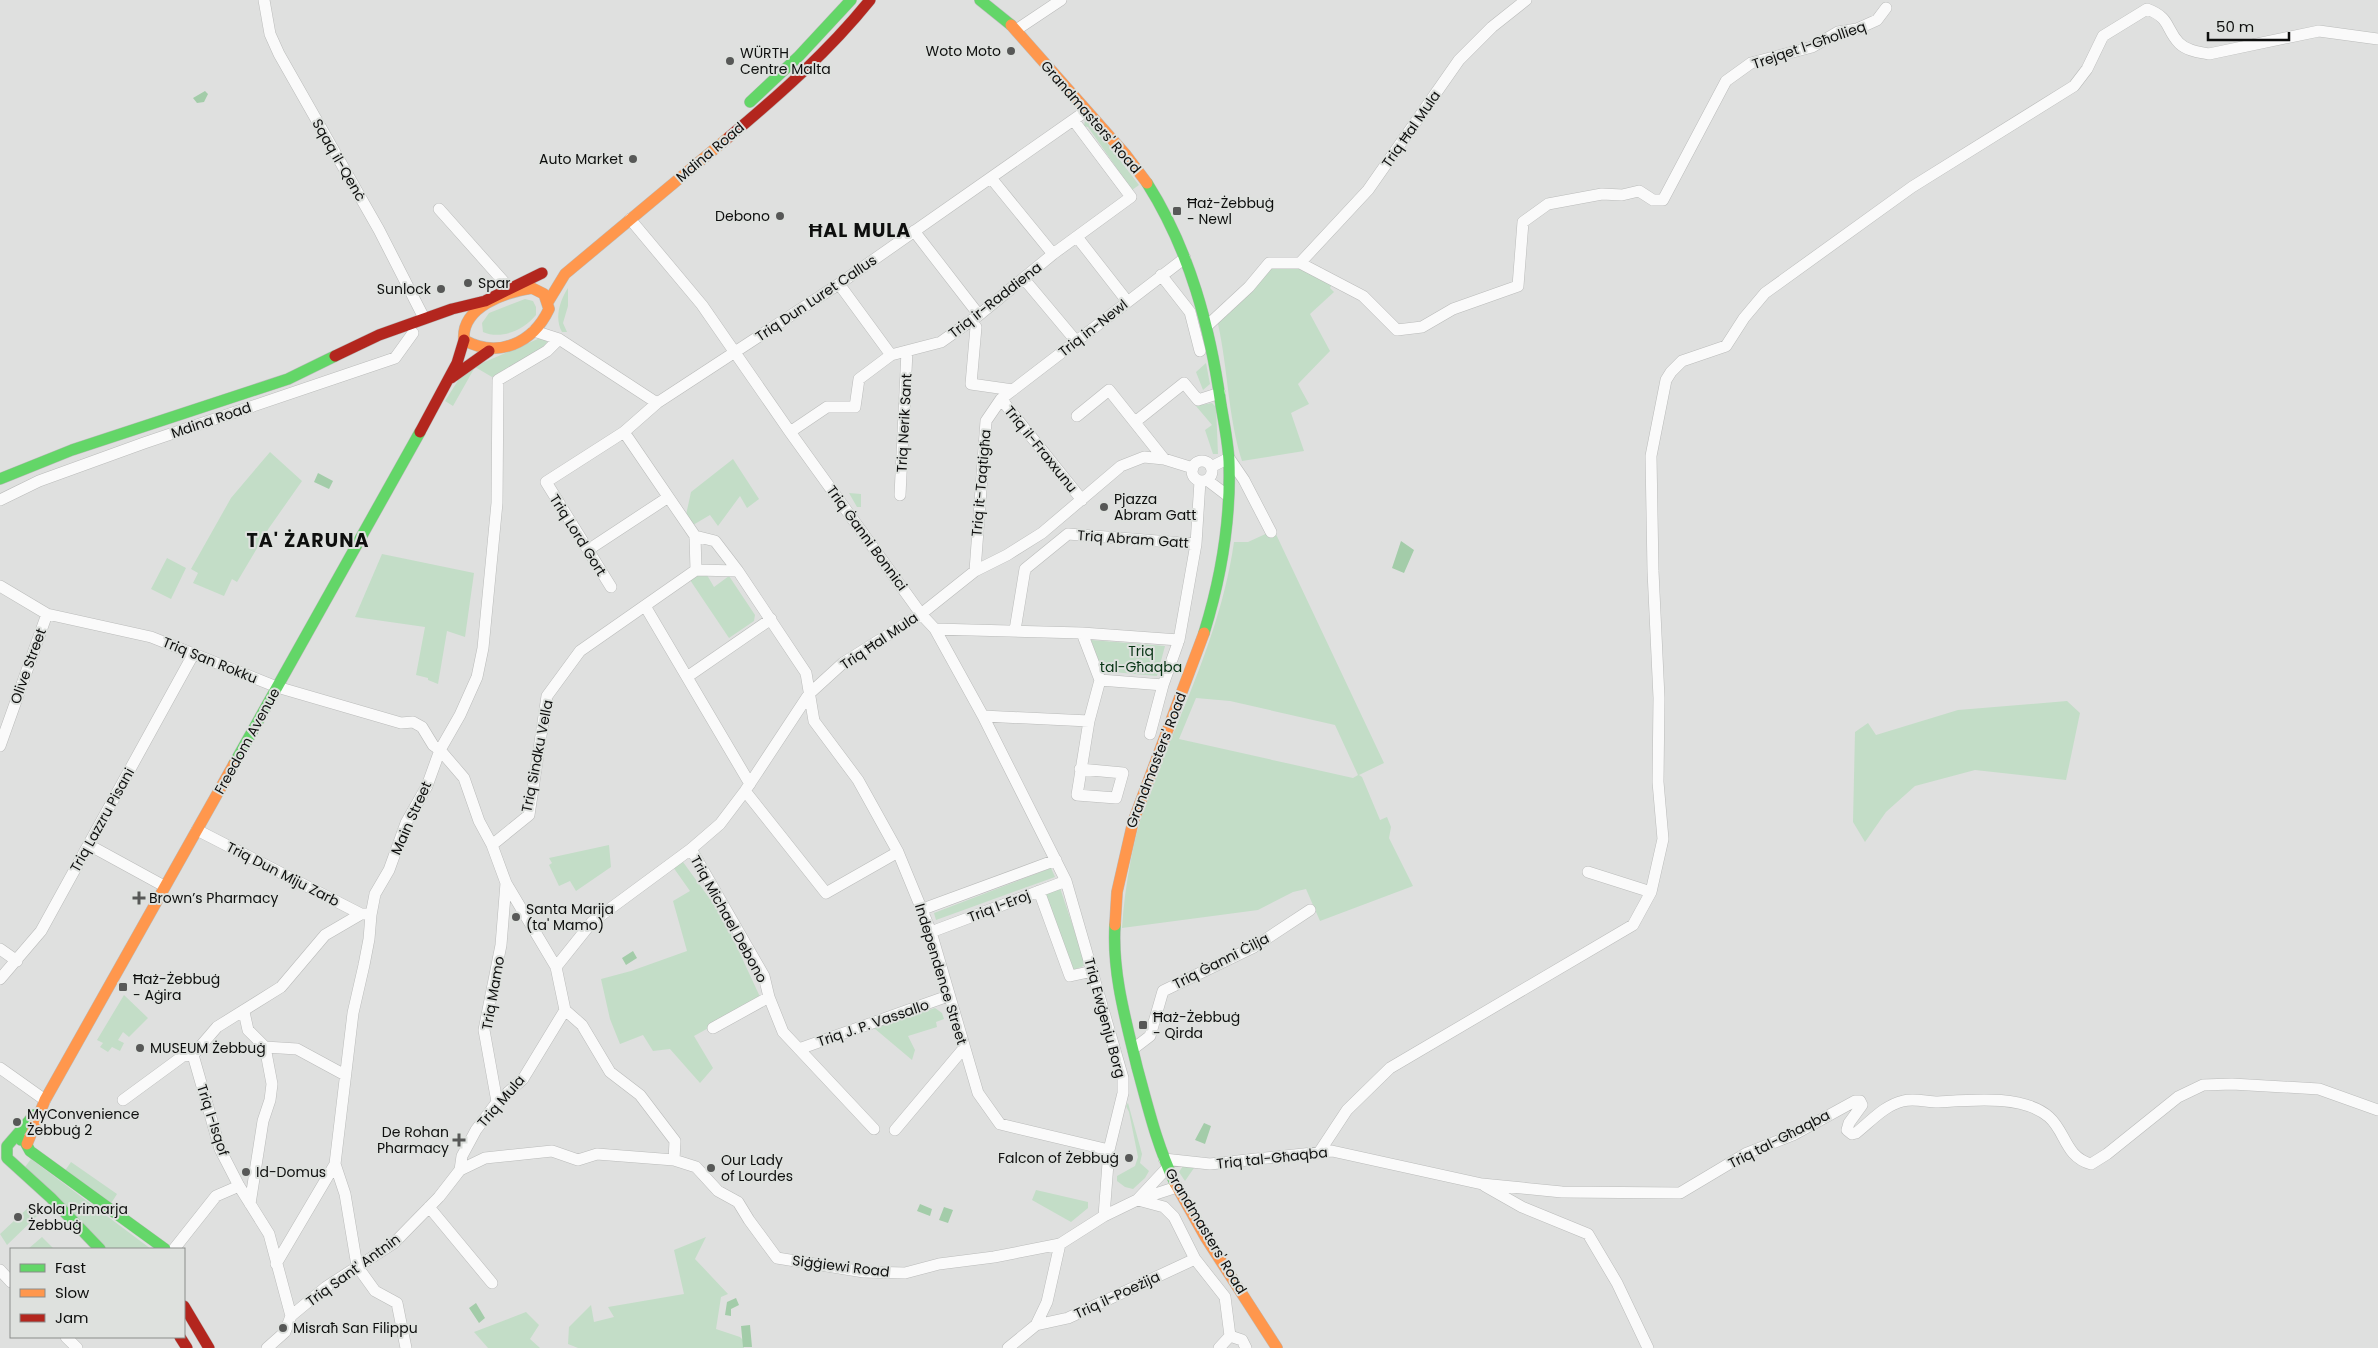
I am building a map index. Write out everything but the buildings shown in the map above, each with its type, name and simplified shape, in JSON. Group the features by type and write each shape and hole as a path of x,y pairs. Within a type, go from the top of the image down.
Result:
{"main road":[{"name":"Mdina Road","path":"489,351 516,344 534,331 547,316 548,305 565,274 781,93 849,26 870,0"},
{"path":"849,26 879,0"},
{"path":"980,0 1013,27"},
{"path":"984,0 1013,27"},
{"path":"992,0 1013,27"},
{"path":"998,0 1013,27"},
{"name":"Mdina Road","path":"740,110 799,56 848,1"},
{"name":"Grandmasters' Road","path":"1013,27 1086,111 1111,136 1140,173 1159,204 1185,258 1208,325 1229,458 1228,496 1219,572 1206,625 1190,672 1152,766 1128,835 1120,867 1115,916 1116,966 1120,999 1165,1163 1177,1187 1278,1348"},
{"name":"Mdina Road","path":"424,318 472,314 524,289 554,264"},
{"name":"Mdina Road","path":"0,479 72,450 288,379 379,335 424,318 485,301 542,273"},
{"path":"524,289 540,291 548,305"},
{"path":"472,314 461,333 478,349 489,351"},
{"name":"Mdina Road","path":"288,379 315,375 414,333 433,326 441,326"},
{"name":"Freedom Avenue","path":"29,1148 46,1100 148,921 164,886 448,381 457,363 461,333"},
{"name":"Freedom Avenue","path":"448,381 489,351"},
{"name":"Freedom Avenue","path":"7,1142 46,1100"},
{"path":"99,1248 51,1198 7,1158 7,1142 24,1140 29,1148 164,1248"},
{"path":"14,1163 24,1161 29,1148"},
{"path":"185,1308 209,1348"}],"street":[{"name":"Sqaq il-Qenċ","path":"264,0 270,34 279,54 379,230 424,318"},
{"path":"1013,27 1061,0"},
{"name":"Triq Ħal Mula","path":"1300,263 1368,190 1459,60 1492,27 1526,0"},
{"name":"Trejqet l-Għollieq","path":"1208,325 1249,287 1269,262 1300,263 1362,296 1397,330 1422,327 1454,309 1518,286 1524,222 1548,204 1602,194 1622,195 1638,192 1653,200 1663,200 1726,81 1751,64 1812,46 1838,32 1857,29 1877,20 1886,8"},
{"path":"1320,1151 1347,1110 1390,1068 1633,925 1651,892 1663,840 1658,782 1658,698 1653,571 1652,456 1666,380 1671,372 1682,361 1726,346 1744,318 1766,293 1912,187 2074,86 2087,69 2103,36 2147,9 2161,14 2179,43 2191,51 2209,54 2319,31 2378,39"},
{"name":"Triq Dun Luret Callus","path":"546,482 624,432 658,402 839,284 1086,111"},
{"name":"Triq ir-Raddiena","path":"790,432 828,407 855,407 859,379 891,355 941,342 979,315 1053,254 1131,197 1074,121"},
{"path":"991,178 1053,254"},
{"path":"439,209 504,282 508,289"},
{"name":"Triq Ġanni Bonnici","path":"630,219 702,305 790,432 921,614 936,629 1066,881"},
{"path":"914,231 979,315"},
{"path":"1077,237 1127,302"},
{"name":"Triq in-Newl","path":"1001,399 1185,258"},
{"path":"1161,275 1190,312 1200,351"},
{"path":"1024,279 1076,341"},
{"name":"Triq Nerik Sant","path":"839,284 891,355"},
{"path":"548,305 553,327 559,339"},
{"path":"976,327 971,384 1013,390"},
{"path":"534,331 559,339 658,402"},
{"name":"Mdina Road","path":"0,500 39,481 144,443 395,358 414,333"},
{"name":"Main Street","path":"276,1264 335,1164 353,1013 369,939 366,914 389,870 406,823 427,786 440,750 460,715 477,677 483,648 497,503 498,380 547,351 559,339"},
{"name":"Triq Nerik Sant","path":"900,495 907,351"},
{"path":"1135,422 1184,383 1198,400 1220,392"},
{"path":"1077,416 1109,390 1164,459"},
{"name":"Triq il-Fraxxunu","path":"1001,399 1082,500"},
{"name":"Triq it-Taqtigħa","path":"975,571 986,422 1001,399"},
{"path":"624,432 667,498 695,536 696,570 738,572"},
{"name":"Triq Ħal Mula","path":"556,966 592,922 671,861 691,849 720,824 809,694 843,663 921,614 975,571 1007,555 1042,532 1121,466 1144,457 1164,459 1193,468"},
{"path":"1211,467 1229,458 1244,480 1271,532"},
{"path":"1211,467 1203,462 1197,463 1193,468 1193,474 1228,496"},
{"path":"1150,734 1163,685 1179,640 1196,544 1204,480 1212,472 1211,467"},
{"name":"Triq Lord Gort","path":"546,482 611,587"},
{"path":"588,550 667,498"},
{"name":"Triq Abram Gatt","path":"1015,630 1024,569 1068,534 1196,544"},
{"name":"Independence Street","path":"695,536 715,541 771,619 806,673 814,721 858,780 898,852 931,932 948,996 978,1093 1000,1124 1109,1150"},
{"name":"Triq Sindku Vella","path":"492,846 528,815 547,696 580,651 696,570"},
{"name":"Triq San Rokku","path":"0,586 47,614 151,637 277,687 401,723 413,722 422,727 433,745 440,750"},
{"path":"645,606 747,787 826,893 898,852"},
{"name":"Olive Street","path":"1,739 47,614"},
{"path":"686,677 771,619"},
{"path":"936,629 1082,633 1179,640"},
{"path":"1082,633 1100,680 1089,721 1082,764"},
{"name":"Triq Lazzru Pisani","path":"0,979 41,931 194,653"},
{"path":"1100,680 1163,685"},
{"path":"982,716 1089,721"},
{"name":"Triq Mamo","path":"440,750 464,778 479,821 492,846 506,883 556,966 565,1010"},
{"name":"Triq Dun Miju Zarb","path":"197,830 366,914"},
{"path":"89,844 164,886"},
{"name":"Triq Michael Debono","path":"691,849 764,976 769,997 783,1032 874,1129"},
{"name":"Triq l-Eroj","path":"923,910 1056,860"},
{"path":"1588,872 1651,892"},
{"name":"Triq l-Eroj","path":"931,932 1066,881"},
{"name":"Triq Ewġenju Borg","path":"1066,881 1122,1078 1123,1093 1109,1150 1104,1216"},
{"name":"Triq Mamo","path":"497,1102 484,1030 501,945 506,883"},
{"path":"1039,891 1070,976 1093,971"},
{"name":"Triq Ġanni Ċilja","path":"1133,1049 1150,1036 1162,991 1254,948 1310,910"},
{"path":"123,1100 183,1056 193,1055 217,1028 244,1012 251,1004 281,987 324,935 366,914"},
{"path":"0,949 17,961"},
{"name":"Triq J. P. Vassallo","path":"799,1049 948,996"},
{"path":"713,1028 769,997"},
{"path":"565,1010 582,1025 610,1072 640,1095 674,1142 674,1160"},
{"name":"Triq Mula","path":"460,1170 462,1156 476,1130 497,1102 523,1079 565,1010"},
{"path":"244,1012 248,1030 265,1046 272,1084 270,1100 263,1121 250,1204"},
{"path":"265,1046 297,1048 345,1075"},
{"path":"895,1130 964,1048"},
{"name":"Triq l-Isqof","path":"193,1055 220,1149 238,1186 269,1234 276,1264"},
{"path":"0,1068 46,1100"},
{"name":"Triq tal-Għaqba","path":"1165,1163 1210,1164 1332,1151 1482,1184 1562,1192 1680,1193 1748,1153 1793,1135 1855,1101 1860,1101 1862,1105 1849,1123 1847,1130 1852,1134 1856,1133 1889,1106 1905,1100 1937,1102 1970,1099 2035,1107 2050,1118 2069,1151 2081,1161 2090,1164 2107,1154 2178,1097 2203,1085 2232,1084 2319,1089 2378,1110"},
{"name":"Siġġiewi Road","path":"460,1170 485,1158 552,1151 578,1160 597,1154 674,1160 696,1167 718,1192 738,1202 777,1258 864,1272 905,1273 939,1264 994,1257 1060,1244 1104,1216 1137,1200 1177,1187"},
{"name":"Siġġiewi Road","path":"1137,1200 1165,1163"},
{"path":"335,1164 345,1194 357,1266 375,1291 397,1304 406,1348"},
{"name":"Triq Sant' Antnin","path":"267,1348 285,1332 291,1316 326,1287 394,1243 429,1207 460,1170"},
{"path":"1482,1184 1522,1207 1588,1234 1617,1283 1648,1348"},
{"path":"175,1248 216,1196 238,1186"},
{"path":"1137,1200 1164,1207 1174,1217 1195,1259 1225,1297 1230,1336 1219,1348"},
{"path":"429,1207 492,1283"},
{"path":"1008,1348 1036,1325 1047,1302 1060,1244"},
{"name":"Triq il-Poeżija","path":"1036,1325 1068,1318 1195,1259"},
{"path":"276,1264 291,1316"},
{"path":"0,1270 10,1281"},
{"path":"1230,1336 1242,1340 1246,1348"},
{"path":"67,1338 77,1348"}],"green space":[{"path":"1085,120 1090,121 1139,185 1132,190 1088,127 1084,126"},
{"path":"1274,266 1300,268 1333,282 1330,288 1334,292 1310,314 1330,351 1298,384 1309,404 1291,413 1304,451 1242,461 1231,410 1218,324 1250,284"},
{"path":"568,288 568,306 563,323 567,332 562,332 558,315"},
{"path":"525,299 533,301 536,307 536,315 525,325 505,334 497,335 483,332 482,323 489,313"},
{"path":"540,338 546,339 547,342 544,347 492,377 475,367 453,406 445,401 464,371"},
{"path":"1206,363 1210,384 1203,390 1196,372"},
{"path":"1212,403 1216,407 1218,454 1213,454 1205,430 1212,425 1196,406"},
{"path":"270,452 302,481 269,528 237,582 232,579 224,596 193,583 198,573 191,569 231,498"},
{"path":"733,459 759,499 747,508 740,496 718,526 710,515 693,525 686,515 691,492"},
{"path":"849,493 861,494 861,507 857,507"},
{"path":"1274,530 1384,763 1359,775 1362,777 1380,820 1387,817 1391,827 1389,838 1413,886 1320,921 1306,889 1293,892 1258,910 1122,928 1131,860 1148,794 1211,636 1225,589 1234,542 1248,542","holes":["1196,698 1230,701 1335,725 1358,775 1353,778 1179,739"]},
{"path":"382,554 474,573 465,637 447,631 438,684 428,680 428,678 416,675 425,627 355,617"},
{"path":"167,558 186,568 171,599 151,589"},
{"path":"699,574 707,575 714,587 729,576 755,615 754,621 729,638 690,580"},
{"name":"Triq tal-Għaqba","path":"1091,640 1165,646 1157,676 1102,671"},
{"path":"2067,701 2080,713 2066,780 1975,770 1915,786 1886,812 1865,842 1853,822 1855,732 1868,723 1876,735 1958,710"},
{"path":"609,845 611,867 576,891 570,881 559,886 549,865 552,863 549,858"},
{"path":"683,862 723,917 761,999 694,1036 713,1068 700,1083 670,1049 653,1051 643,1035 620,1044 610,1019 601,979 631,971 687,951 673,901 690,891 673,867"},
{"path":"1051,868 1055,877 936,920 934,913"},
{"path":"1060,888 1086,965 1071,971 1045,893"},
{"path":"124,995 148,1018 129,1037 123,1032 118,1040 124,1043 120,1051 112,1047 108,1052 100,1047 103,1043 97,1040"},
{"path":"935,1008 942,1013 944,1019 936,1022 937,1027 908,1036 915,1050 912,1060 874,1028"},
{"path":"1128,1103 1142,1154 1140,1163 1149,1171 1145,1178 1133,1189 1125,1187 1117,1181 1117,1176 1135,1166 1138,1157 1129,1112 1126,1106"},
{"path":"31,1159 150,1248 103,1248 25,1167"},
{"path":"71,1162 117,1194 110,1205 64,1172"},
{"path":"1183,1166 1194,1168 1185,1181 1179,1172"},
{"path":"1036,1190 1088,1202 1088,1208 1071,1222 1032,1200"},
{"path":"31,1205 39,1214 7,1245 0,1234"},
{"path":"42,1237 53,1248 29,1248"},
{"path":"706,1237 695,1259 728,1294 721,1297 716,1329 740,1337 744,1341 744,1348 578,1348 568,1344 569,1327 591,1305 594,1322 614,1317 608,1307 684,1294 674,1250"},
{"path":"526,1312 539,1325 530,1339 540,1348 488,1348 474,1332"}],"shaded area":[{"path":"205,91 208,94 204,102 197,103 193,98"},
{"path":"318,473 333,481 329,489 314,482"},
{"path":"1401,541 1414,550 1404,573 1392,568"},
{"path":"633,951 637,958 626,965 622,958"},
{"path":"1204,1123 1211,1126 1205,1144 1195,1140"},
{"path":"920,1204 932,1209 930,1216 917,1211"},
{"path":"944,1207 953,1210 948,1223 939,1220"},
{"path":"736,1298 739,1305 731,1309 731,1316 725,1315 727,1302"},
{"path":"476,1303 485,1318 479,1323 469,1308"},
{"path":"750,1325 752,1347 743,1347 741,1326"}],"traffic: fast":[{"path":"750,102 799,56 851,0"},
{"path":"980,0 1011,25"},
{"path":"1147,183 1175,235 1196,290 1211,347 1228,447 1229,483 1224,548 1204,633"},
{"path":"0,479 72,450 288,379 335,356"},
{"path":"234,764 420,432"},
{"path":"1115,925 1118,979 1128,1032 1153,1126 1175,1183"},
{"path":"34,1115 7,1146 7,1158 51,1198 99,1248"},
{"path":"21,1140 24,1140 30,1151 164,1248"}],"traffic: slow":[{"path":"1011,25 1126,155 1147,183"},
{"path":"548,302 565,274 729,137"},
{"path":"532,288 544,294 549,309 534,331 524,339 502,348 477,346 464,340 465,328 477,310 487,303 510,293 532,288"},
{"path":"1115,925 1117,892 1133,822 1204,633"},
{"path":"27,1144 45,1100 234,764"},
{"path":"1175,1183 1206,1238 1277,1348"}],"traffic: jam":[{"path":"729,137 803,72 838,37 870,0"},
{"path":"335,356 379,335 452,309 485,301 542,273"},
{"path":"420,432 457,363 464,340"},
{"path":"451,378 489,351"},
{"path":"185,1308 209,1348"},
{"path":"181,1338 187,1348"}],"place":[{"name":"Woto Moto","path":"1011,51"},
{"name":"WÜRTH Centre Malta","path":"730,61"},
{"name":"Auto Market","path":"633,159"},
{"name":"Ħaż-Żebbuġ - Newl","path":"1177,211"},
{"name":"Debono","path":"780,216"},
{"name":"Spar","path":"468,283"},
{"name":"Sunlock","path":"441,289"},
{"name":"Pjazza Abram Gatt","path":"1104,507"},
{"name":"Brown’s Pharmacy","path":"139,898"},
{"name":"Santa Marija (ta' Mamo)","path":"516,917"},
{"name":"Ħaż-Żebbuġ - Aġira","path":"123,987"},
{"name":"Ħaż-Żebbuġ - Qirda","path":"1143,1025"},
{"name":"MUSEUM Żebbuġ","path":"140,1048"},
{"name":"MyConvenience Żebbuġ 2","path":"17,1122"},
{"name":"De Rohan Pharmacy","path":"459,1140"},
{"name":"Falcon of Żebbuġ","path":"1129,1158"},
{"name":"Our Lady of Lourdes","path":"711,1168"},
{"name":"Id-Domus","path":"246,1172"},
{"name":"Skola Primarja Żebbuġ","path":"18,1217"},
{"name":"Misraħ San Filippu","path":"283,1328"}],"district":[{"name":"ĦAL MULA","path":"860,230"},
{"name":"TA' ŻARUNA","path":"308,540"}]}
